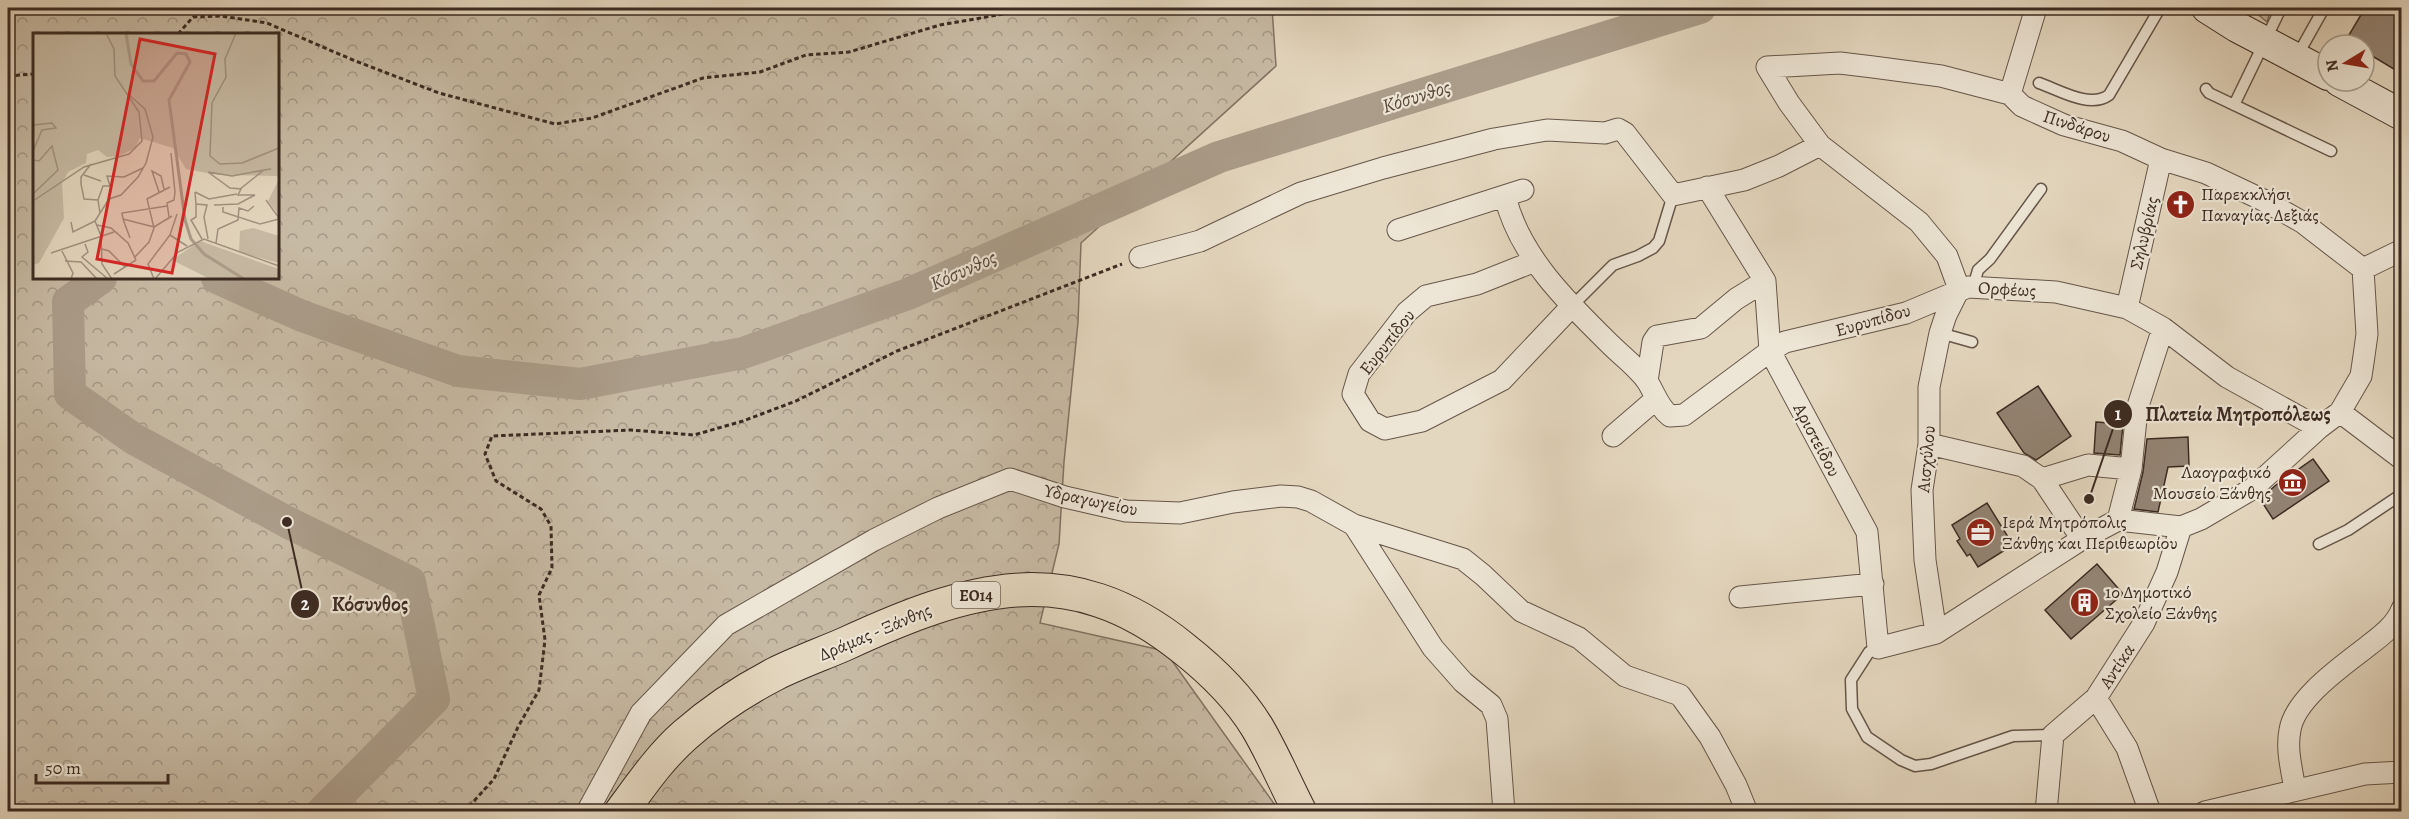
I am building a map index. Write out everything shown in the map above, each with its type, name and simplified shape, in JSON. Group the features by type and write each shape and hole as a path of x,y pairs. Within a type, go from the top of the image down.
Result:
{"main road":[{"path":"2207,8 2237,27 2316,69"},
{"path":"2361,93 2402,115"},
{"name":"Δράμας - Ξάνθης","path":"621,812 651,771 685,735 725,705 774,675 890,623 956,599 1012,589 1070,592 1117,606 1158,627 1211,670 1234,697 1256,726 1300,812"}],"street":[{"path":"2010,94 2036,8"},
{"name":"Πινδάρου","path":"1767,67 1851,64 1941,76 2010,94 2022,106 2064,125 2122,141 2161,159 2206,172 2263,200 2302,222 2363,269"},
{"name":"Ορφέως","path":"1767,67 1789,103 1820,145 1919,222 1947,256 1966,288 2056,292 2127,308 2163,328 2227,377 2319,428"},
{"path":"1140,257 1200,241 1301,193 1494,139 1547,130 1605,133 1618,129 1625,133 1673,195 1744,180 1779,166 1820,145"},
{"name":"Σηλυβρίας","path":"2127,308 2161,159"},
{"name":"Αριστείδου","path":"1707,187 1765,281 1770,351 1867,532 1878,648"},
{"path":"1398,230 1514,193 1516,228 1535,261"},
{"path":"1878,648 1936,633 2082,539 2118,520 2181,527 2201,519 2252,489 2340,412 2361,376 2367,334 2363,269 2402,250"},
{"name":"Ευρυπίδου","path":"1572,306 1502,380 1422,421 1385,429 1370,422 1353,394 1359,374 1407,312 1426,296 1477,284 1535,261 1572,306 1652,390 1670,416 1684,415 1785,342 1906,313 1966,288"},
{"path":"1613,435 1652,390 1653,342 1658,336 1701,328 1736,299 1765,281"},
{"name":"Αισχύλου","path":"1936,633 1925,560 1922,518 1922,490 1929,444 1929,387 1946,315 1966,288"},
{"path":"2118,520 2131,469 2137,409 2163,328"},
{"path":"2340,412 2402,459"},
{"path":"1929,444 2023,466 2042,479 2082,539"},
{"path":"2042,479 2088,465 2131,469"},
{"name":"Υδραγωγείου","path":"587,812 641,713 726,625 874,540 938,508 1010,479 1065,497 1126,511 1180,513 1233,502 1281,496 1298,497 1311,501 1354,525 1463,559 1521,611 1579,638 1625,676 1680,695 1710,737 1736,785 1747,812"},
{"path":"1354,525 1433,648 1462,682 1491,705 1497,719 1504,812"},
{"name":"Αντίκα","path":"2053,735 2096,698 2144,623 2167,572 2181,527"},
{"path":"1740,597 1873,584"},
{"path":"2295,790 2289,754 2290,729 2297,710 2330,676 2386,632 2402,609"},
{"path":"2096,698 2127,748 2150,812"},
{"path":"2046,812 2053,735"},
{"path":"2205,812 2365,774 2402,772"}],"lane":[{"path":"2039,83 2092,101 2102,100 2109,95 2160,8"},
{"path":"2234,105 2281,8"},
{"path":"2296,58 2324,8"},
{"path":"2206,89 2209,93 2331,152"},
{"path":"1966,288 1978,270 1990,259 2040,189"},
{"path":"1572,306 1613,265 1653,248 1659,241 1673,195"},
{"path":"1940,333 1972,342"},
{"path":"2319,544 2348,530 2402,494"},
{"path":"1878,648 1869,652 1851,680 1852,709 1867,737 1901,760 1915,766 1931,764 2013,736 2053,735"}],"path":[{"path":"179,33 193,17 221,16 267,24 439,93 555,124 592,118 703,78 760,72 806,56 849,52 940,25 1026,8"},
{"path":"8,76 33,74"},
{"path":"464,812 494,779 518,727 539,690 544,640 539,596 552,568 551,526 541,509 496,481 485,454 492,436 631,430 694,435 743,421 785,405 907,347 1140,257"}],"green space":[{"path":"8,8 1272,8 1276,66 1081,243 1078,322 1064,462 1059,544 1040,623 1165,651 1275,805 1277,811 8,811"},
{"path":"2250,8 2271,8 2267,22"}],"building":[{"path":"2365,8 2402,8 2402,74 2376,58 2376,33 2350,33"},
{"path":"2038,386 2071,436 2036,460 2024,453 1997,413"},
{"path":"2096,422 2123,424 2120,455 2094,453"},
{"path":"2188,437 2189,466 2168,467 2158,512 2134,509 2143,472 2147,439"},
{"path":"2313,459 2329,481 2273,519 2260,499"},
{"name":"Ιερά Μητρόπολις Ξάνθης και Περιθεωρίου","path":"1987,503 2013,545 1978,567 1970,554 1967,556 1957,541 1960,539 1952,525"},
{"name":"1ο Δημοτικό Σχολείο Ξάνθης","path":"2097,564 2123,594 2071,639 2045,610"}],"waterway":[{"name":"Κόσυνθος","path":"219,279 302,316 458,371 580,384 743,353 908,294 1219,157 1700,8"},
{"name":"Κόσυνθος","path":"100,279 68,302 70,394 134,439 287,522 410,582 434,699 322,812"}],"place":[{"name":"Παρεκκλήσι Παναγίας Δεξιάς","path":"2180,204"},
{"name":"Λαογραφικό Μουσείο Ξάνθης","path":"2292,482"},
{"name":"Πλατεία Μητροπόλεως","path":"2089,499"},
{"name":"Κόσυνθος","path":"287,522"},
{"name":"Ιερά Μητρόπολις Ξάνθης και Περιθεωρίου","path":"1981,532"},
{"name":"1ο Δημοτικό Σχολείο Ξάνθης","path":"2084,602"}]}
